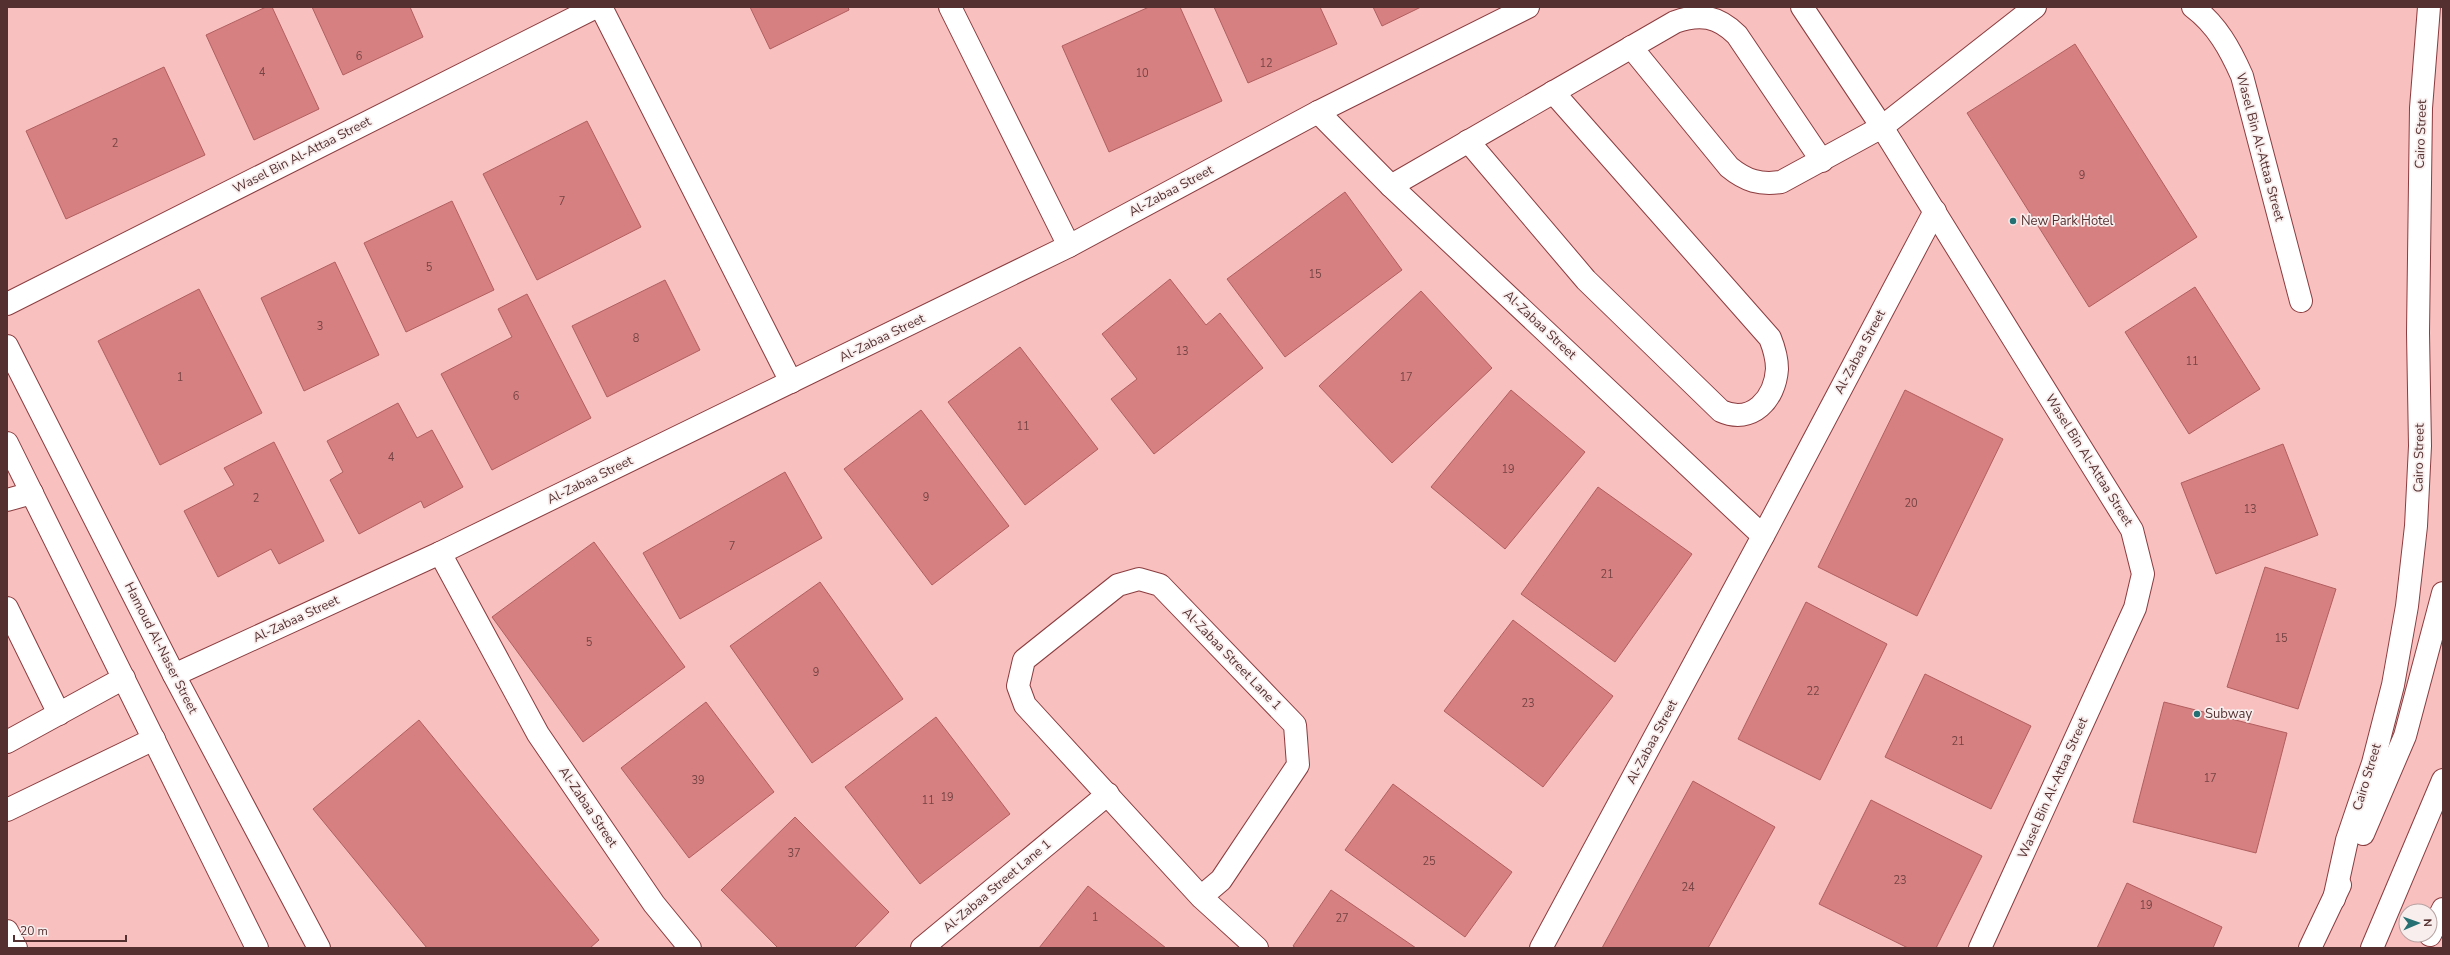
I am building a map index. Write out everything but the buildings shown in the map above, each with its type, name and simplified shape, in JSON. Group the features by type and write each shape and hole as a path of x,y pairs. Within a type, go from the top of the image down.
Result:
{"street":[{"name":"Wasel Bin Al-Attaa Street","path":"7,304 596,7"},
{"path":"601,7 791,382"},
{"path":"950,7 1069,246"},
{"name":"Al-Zabaa Street","path":"174,675 440,553 1069,246 1318,112 1528,7"},
{"name":"Wasel Bin Al-Attaa Street","path":"1802,7 1882,127 2132,530 2143,574 2135,608 1980,948"},
{"path":"1631,47 1729,167 1740,176 1753,182 1767,184 1781,182 1882,127 2035,7"},
{"name":"Wasel Bin Al-Attaa Street","path":"2193,7 2206,17 2228,44 2242,76 2301,301"},
{"name":"Cairo Street","path":"2334,899 2347,840 2373,763 2393,685 2407,606 2416,526 2420,446 2418,326 2421,116 2429,7"},
{"path":"1391,186 1631,47 1688,17 1702,16 1715,18 1727,25 1736,35 1822,161"},
{"path":"1468,141 1592,286 1721,411 1735,415 1749,414 1764,402 1775,383 1776,353 1770,338 1553,92"},
{"name":"Al-Zabaa Street","path":"1318,112 1391,186 1763,536"},
{"name":"Al-Zabaa Street","path":"1541,948 1763,536 1935,211"},
{"name":"Hamoud Al-Naser Street","path":"7,346 174,675 319,948"},
{"path":"7,443 257,948"},
{"path":"7,500 32,493"},
{"name":"Al-Zabaa Street","path":"440,553 538,734 654,904 690,948"},
{"name":"Al-Zabaa Street Lane 1","path":"1139,580 1160,585 1295,725 1298,765 1221,880 1201,897 1025,705 1018,686 1024,660 1118,585 1139,580"},
{"name":"Cairo Street","path":"2310,948 2334,899 2405,736 2443,592"},
{"path":"7,608 59,714"},
{"path":"7,742 124,678"},
{"path":"7,810 154,740"},
{"path":"2372,948 2443,780"},
{"name":"Al-Zabaa Street Lane 1","path":"922,948 1108,794"},
{"path":"1201,897 1257,948"},
{"path":"2438,919 2443,909"},
{"path":"7,931 16,948"}],"place":[{"name":"New Park Hotel","path":"2013,221"},
{"name":"Subway","path":"2197,714"}]}
